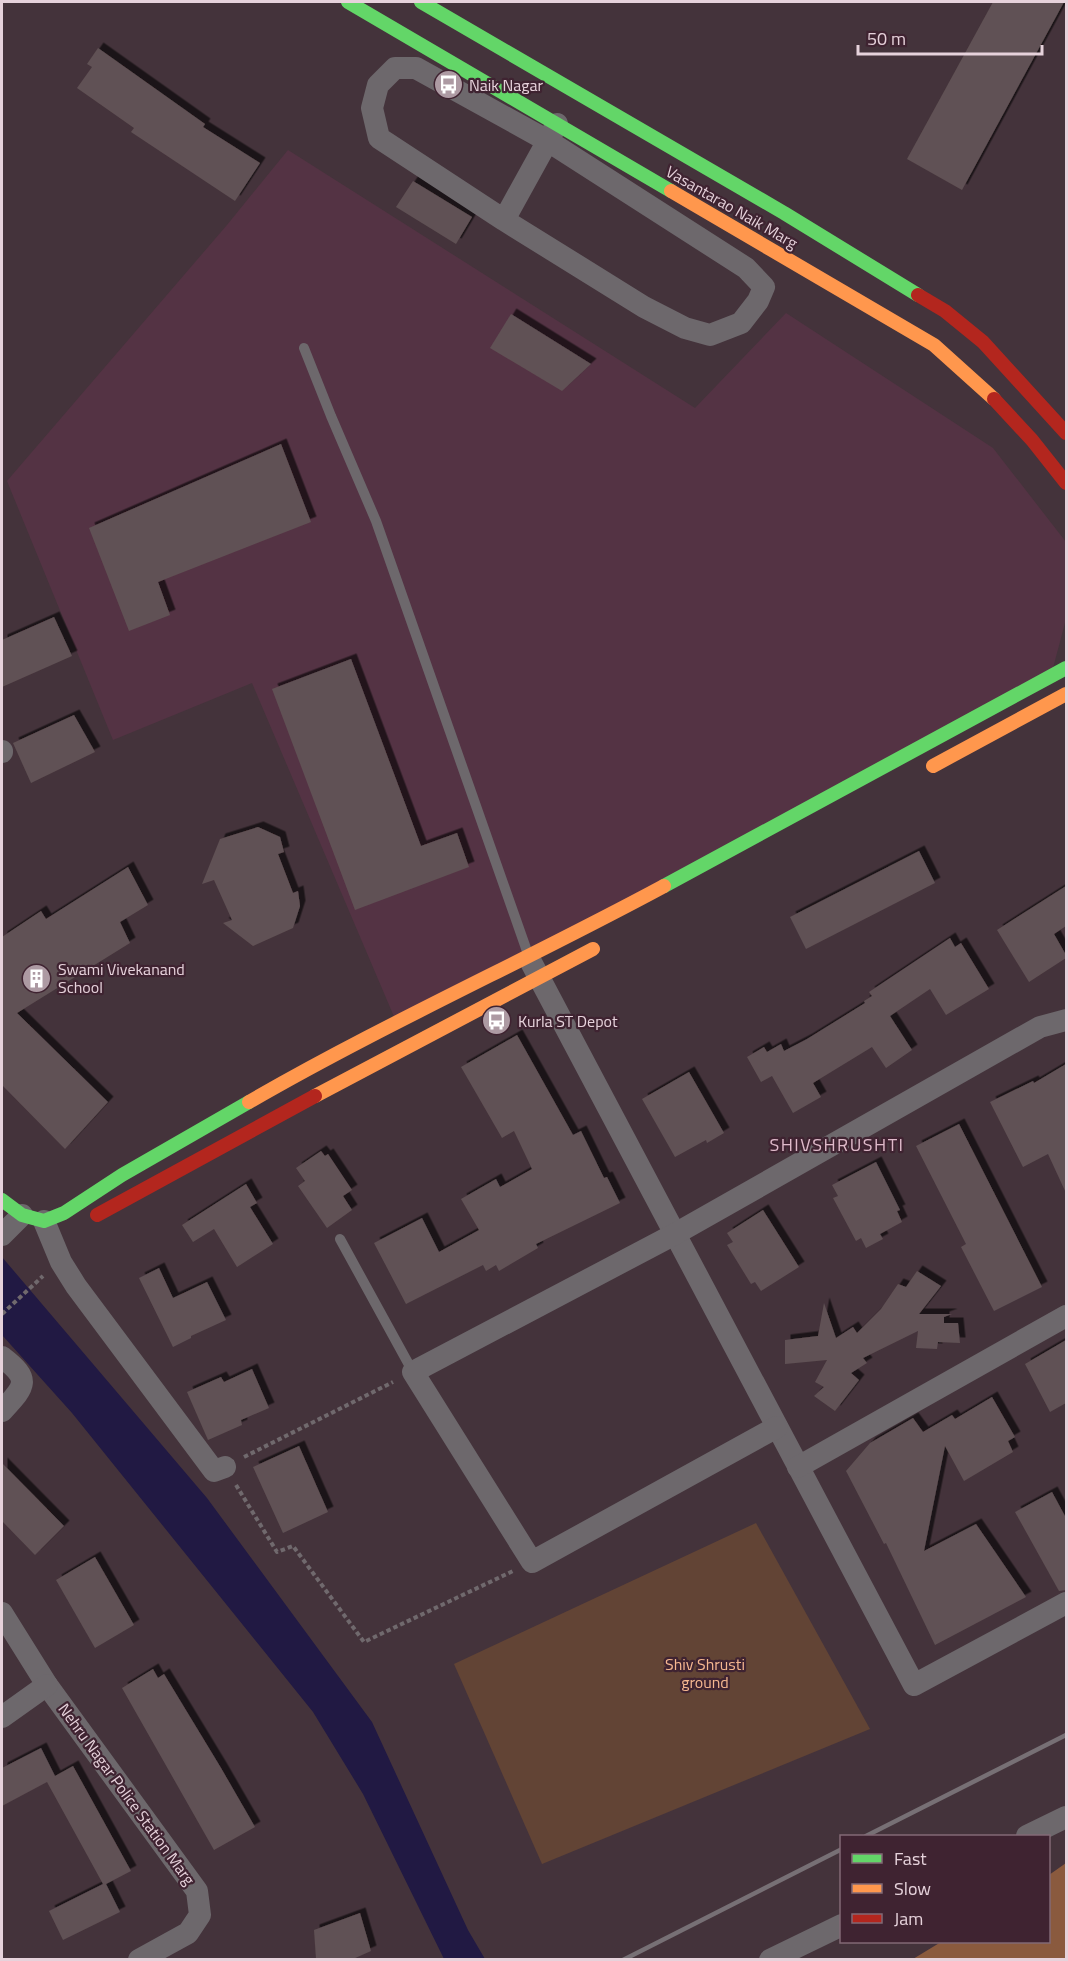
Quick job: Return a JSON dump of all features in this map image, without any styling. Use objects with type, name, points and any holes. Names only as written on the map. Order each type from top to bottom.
[{"type":"street","name":"Vasantarao Naik Marg","points":[[348,2],[370,7],[553,133],[602,139],[712,203],[868,306],[996,378],[1066,433]]},
{"type":"street","name":"Vasantarao Naik Marg","points":[[421,2],[449,29],[616,115],[726,179],[782,217],[887,275],[945,311],[983,342],[996,378],[1032,440],[1066,483]]},
{"type":"street","points":[[435,53],[449,29]]},
{"type":"street","points":[[395,68],[416,68],[553,133],[746,268],[764,287],[758,301],[741,323],[710,335],[685,328],[644,307],[504,220],[379,138],[372,108],[378,85],[395,68]]},
{"type":"street","points":[[602,139],[616,115]]},
{"type":"street","points":[[504,220],[553,133]]},
{"type":"street","points":[[712,203],[726,179]]},
{"type":"street","points":[[868,306],[887,275]]},
{"type":"street","points":[[52,1230],[64,1213],[122,1175],[303,1070],[581,931],[1066,668]]},
{"type":"street","points":[[919,774],[1066,694]]},
{"type":"street","points":[[89,1220],[232,1140],[602,944]]},
{"type":"street","points":[[529,957],[538,978],[914,1685],[1066,1603]]},
{"type":"street","points":[[777,1428],[532,1562],[413,1372],[675,1234],[1040,1027],[1066,1020]]},
{"type":"street","points":[[2,1200],[9,1223],[52,1230]]},
{"type":"street","points":[[52,1230],[61,1262],[76,1286],[214,1471],[225,1467]]},
{"type":"street","points":[[798,1467],[1066,1316]]},
{"type":"street","points":[[2,1357],[19,1371],[22,1386],[2,1411]]},
{"type":"street","name":"Nehru Nagar Police Station Marg","points":[[2,1613],[47,1684],[197,1891],[200,1915],[188,1934],[139,1959]]},
{"type":"street","points":[[2,1717],[47,1684]]},
{"type":"street","points":[[1029,1835],[1066,1817]]},
{"type":"street","points":[[770,1959],[840,1926]]},
{"type":"lane","points":[[304,348],[376,521],[529,957]]},
{"type":"lane","points":[[340,1239],[413,1372]]},
{"type":"path","points":[[2,1314],[38,1281]]},
{"type":"path","points":[[413,1372],[225,1467],[277,1552],[293,1546],[364,1641],[532,1562]]},
{"type":"shaded area","points":[[288,150],[695,408],[786,313],[993,448],[1066,542],[1066,619],[1053,668],[398,1026],[252,683],[113,740],[7,481],[227,225]]},
{"type":"shaded area","points":[[2,1257],[207,1498],[372,1722],[468,1930],[485,1959],[444,1959],[363,1794],[313,1712],[72,1413],[2,1335]]},
{"type":"shaded area","points":[[1066,1863],[1066,1959],[913,1959],[939,1943],[1050,1943],[1050,1874]]},
{"type":"green space","name":"Shiv Shrusti ground","points":[[756,1523],[870,1729],[542,1864],[454,1664]]},
{"type":"building","points":[[993,2],[1064,2],[962,190],[907,159]]},
{"type":"building","points":[[98,48],[205,124],[203,127],[260,163],[235,201],[131,132],[134,128],[77,88],[92,67],[87,64]]},
{"type":"building","points":[[413,181],[472,217],[456,244],[396,207]]},
{"type":"building","points":[[511,314],[591,364],[562,391],[490,348]]},
{"type":"building","points":[[281,444],[311,522],[158,582],[170,615],[129,631],[89,528]]},
{"type":"building","points":[[54,617],[72,656],[2,687],[2,640]]},
{"type":"building","points":[[351,659],[421,846],[457,833],[469,867],[355,910],[272,689]]},
{"type":"building","points":[[74,715],[95,752],[31,783],[13,743]]},
{"type":"building","points":[[258,827],[280,837],[284,852],[278,854],[293,893],[298,891],[300,906],[293,928],[253,946],[223,923],[232,920],[214,880],[202,884],[220,839]]},
{"type":"building","points":[[919,851],[935,883],[806,949],[790,917]]},
{"type":"building","name":"Swami Vivekanand School","points":[[128,867],[148,905],[120,922],[130,943],[17,1013],[108,1102],[65,1149],[2,1085],[2,937],[41,911],[46,919]]},
{"type":"building","points":[[1066,886],[1066,926],[1054,934],[1066,958],[1029,982],[997,930]]},
{"type":"building","points":[[950,938],[955,947],[961,943],[989,989],[946,1015],[930,989],[890,1016],[912,1050],[886,1068],[872,1047],[813,1083],[821,1097],[793,1113],[772,1076],[761,1082],[747,1057],[764,1047],[767,1052],[781,1044],[784,1051],[807,1039],[865,1003],[864,1001],[872,996],[869,992]]},
{"type":"building","points":[[517,1035],[573,1135],[581,1131],[604,1178],[607,1177],[620,1203],[536,1244],[538,1248],[499,1271],[496,1265],[486,1271],[483,1265],[406,1304],[374,1243],[422,1218],[439,1252],[479,1230],[461,1199],[496,1179],[500,1187],[532,1169],[514,1131],[502,1138],[461,1067]]},
{"type":"building","points":[[1066,1064],[1066,1193],[1048,1154],[1023,1167],[990,1102],[1033,1081],[1034,1083]]},
{"type":"building","points":[[689,1072],[724,1133],[675,1157],[642,1099]]},
{"type":"building","points":[[959,1124],[1042,1287],[994,1311],[961,1247],[966,1244],[916,1146]]},
{"type":"building","points":[[321,1151],[325,1156],[328,1154],[352,1190],[343,1196],[352,1210],[327,1228],[298,1186],[305,1181],[296,1168]]},
{"type":"building","points":[[876,1162],[900,1210],[897,1211],[902,1222],[880,1234],[883,1239],[866,1248],[861,1238],[856,1241],[833,1198],[838,1196],[832,1185]]},
{"type":"building","points":[[246,1184],[257,1203],[250,1207],[273,1244],[237,1267],[214,1229],[193,1242],[182,1225]]},
{"type":"building","points":[[763,1210],[799,1267],[761,1291],[755,1282],[751,1284],[727,1245],[733,1242],[727,1233]]},
{"type":"building","points":[[159,1268],[173,1298],[207,1282],[226,1320],[173,1347],[139,1278]]},
{"type":"building","points":[[917,1271],[941,1286],[919,1314],[952,1314],[944,1317],[944,1323],[958,1323],[960,1343],[938,1342],[937,1349],[916,1348],[918,1331],[863,1358],[867,1363],[851,1373],[859,1380],[835,1411],[814,1396],[824,1387],[815,1382],[827,1360],[785,1364],[785,1340],[818,1336],[824,1303],[836,1338],[853,1327],[857,1333],[881,1309],[898,1284],[906,1287]]},
{"type":"building","points":[[1066,1340],[1066,1403],[1050,1412],[1025,1364]]},
{"type":"building","points":[[252,1369],[269,1408],[241,1420],[242,1425],[208,1440],[187,1392],[221,1377],[224,1382]]},
{"type":"building","points":[[992,1397],[1015,1437],[1008,1441],[1013,1452],[964,1481],[945,1446],[924,1551],[976,1524],[1026,1597],[935,1645],[886,1543],[884,1544],[846,1471],[870,1443],[913,1418],[923,1432],[952,1415],[955,1419]]},
{"type":"building","points":[[299,1446],[328,1512],[283,1533],[253,1467]]},
{"type":"building","points":[[2,1463],[64,1526],[35,1555],[2,1521]]},
{"type":"building","points":[[1052,1492],[1066,1518],[1066,1590],[1059,1591],[1015,1512]]},
{"type":"building","points":[[95,1557],[134,1625],[95,1648],[56,1580]]},
{"type":"building","points":[[153,1669],[158,1678],[164,1674],[255,1827],[214,1850],[122,1688]]},
{"type":"building","points":[[41,1748],[55,1776],[73,1766],[131,1871],[106,1884],[120,1912],[63,1940],[49,1911],[103,1884],[47,1782],[2,1806],[2,1768]]},
{"type":"building","points":[[360,1913],[371,1951],[353,1959],[316,1959],[314,1930]]},
{"type":"railway","points":[[868,1835],[1066,1735]]},
{"type":"railway","points":[[623,1960],[840,1850]]},
{"type":"traffic: fast","points":[[348,2],[671,191]]},
{"type":"traffic: fast","points":[[421,2],[784,213],[918,295]]},
{"type":"traffic: fast","points":[[664,886],[1066,668]]},
{"type":"traffic: fast","points":[[2,1200],[22,1215],[44,1221],[64,1213],[122,1175],[249,1102]]},
{"type":"traffic: slow","points":[[671,191],[934,345],[994,399]]},
{"type":"traffic: slow","points":[[933,766],[1066,694]]},
{"type":"traffic: slow","points":[[249,1102],[300,1073],[664,886]]},
{"type":"traffic: slow","points":[[315,1096],[593,949]]},
{"type":"traffic: jam","points":[[918,295],[945,311],[983,342],[1066,433]]},
{"type":"traffic: jam","points":[[994,399],[1032,440],[1066,483]]},
{"type":"traffic: jam","points":[[97,1215],[315,1096]]},
{"type":"place","name":"Naik Nagar","points":[[448,85]]},
{"type":"place","name":"Swami Vivekanand School","points":[[37,978]]},
{"type":"place","name":"Kurla ST Depot","points":[[497,1021]]},
{"type":"district","name":"SHIVSHRUSHTI","points":[[837,1145]]}]
